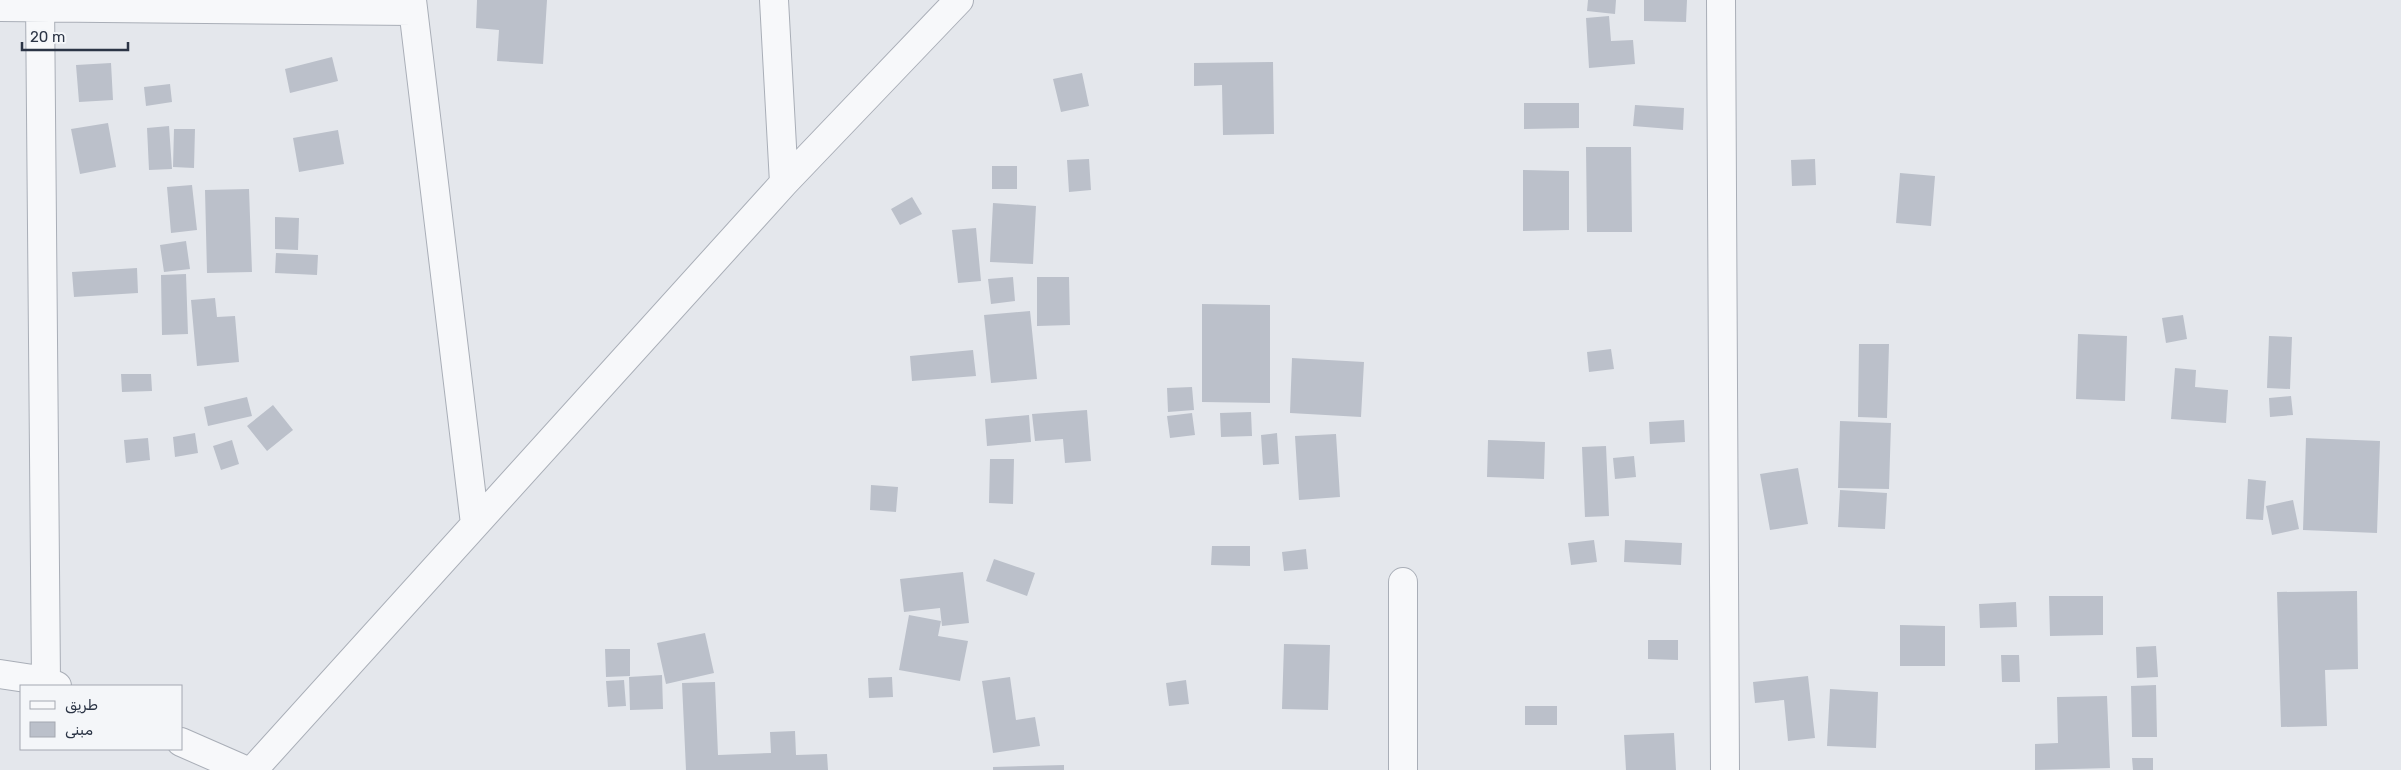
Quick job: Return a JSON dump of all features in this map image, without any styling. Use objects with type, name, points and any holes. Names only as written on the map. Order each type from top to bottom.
[{"type":"street","points":[[774,0],[784,183]]},
{"type":"street","points":[[253,770],[784,183],[959,0]]},
{"type":"street","points":[[1721,0],[1725,770]]},
{"type":"street","points":[[0,7],[40,4],[412,5],[475,524]]},
{"type":"street","points":[[0,674],[51,684],[40,4]]},
{"type":"street","points":[[1402,582],[1403,770]]},
{"type":"street","points":[[182,742],[245,770]]},
{"type":"building","points":[[477,0],[547,0],[543,64],[497,61],[499,30],[476,28]]},
{"type":"building","points":[[1588,0],[1616,0],[1615,14],[1587,11]]},
{"type":"building","points":[[1644,0],[1687,0],[1686,22],[1644,21]]},
{"type":"building","points":[[1609,16],[1611,41],[1633,40],[1635,64],[1589,68],[1586,18]]},
{"type":"building","points":[[332,57],[338,81],[290,93],[285,69]]},
{"type":"building","points":[[1273,62],[1274,134],[1223,135],[1222,85],[1194,86],[1194,63]]},
{"type":"building","points":[[111,63],[113,100],[79,102],[76,65]]},
{"type":"building","points":[[1082,73],[1089,106],[1061,112],[1053,79]]},
{"type":"building","points":[[170,84],[172,102],[146,106],[144,87]]},
{"type":"building","points":[[1524,103],[1579,103],[1579,128],[1524,129]]},
{"type":"building","points":[[1635,105],[1684,108],[1683,130],[1633,126]]},
{"type":"building","points":[[108,123],[116,167],[80,174],[71,129]]},
{"type":"building","points":[[169,126],[172,169],[149,170],[147,128]]},
{"type":"building","points":[[174,129],[195,129],[194,168],[173,167]]},
{"type":"building","points":[[338,130],[344,164],[299,172],[293,138]]},
{"type":"building","points":[[1586,147],[1631,147],[1632,232],[1587,232]]},
{"type":"building","points":[[1089,159],[1091,190],[1069,192],[1067,160]]},
{"type":"building","points":[[1815,159],[1816,185],[1792,186],[1791,160]]},
{"type":"building","points":[[992,166],[1017,166],[1017,189],[992,189]]},
{"type":"building","points":[[1523,170],[1569,171],[1569,230],[1523,231]]},
{"type":"building","points":[[1900,173],[1935,176],[1931,226],[1896,223]]},
{"type":"building","points":[[192,185],[197,230],[171,233],[167,187]]},
{"type":"building","points":[[249,189],[252,272],[207,273],[205,190]]},
{"type":"building","points":[[912,197],[922,214],[900,225],[891,209]]},
{"type":"building","points":[[993,203],[1036,206],[1033,264],[990,262]]},
{"type":"building","points":[[275,217],[299,218],[298,250],[275,249]]},
{"type":"building","points":[[976,228],[981,281],[958,283],[952,230]]},
{"type":"building","points":[[186,241],[190,269],[164,272],[160,245]]},
{"type":"building","points":[[276,253],[318,255],[317,275],[275,273]]},
{"type":"building","points":[[137,268],[138,293],[74,297],[72,272]]},
{"type":"building","points":[[186,274],[188,334],[162,335],[161,275]]},
{"type":"building","points":[[1013,277],[1015,301],[991,304],[988,279]]},
{"type":"building","points":[[1037,277],[1069,277],[1070,325],[1037,326]]},
{"type":"building","points":[[215,298],[217,317],[235,316],[239,362],[197,366],[191,300]]},
{"type":"building","points":[[1202,304],[1270,305],[1270,403],[1202,402]]},
{"type":"building","points":[[1030,311],[1037,379],[991,383],[984,315]]},
{"type":"building","points":[[2183,315],[2187,339],[2166,343],[2162,318]]},
{"type":"building","points":[[2078,334],[2127,336],[2125,401],[2076,399]]},
{"type":"building","points":[[2269,336],[2292,337],[2290,389],[2267,388]]},
{"type":"building","points":[[1859,344],[1889,344],[1887,418],[1858,417]]},
{"type":"building","points":[[1611,349],[1614,369],[1589,372],[1587,352]]},
{"type":"building","points":[[973,350],[976,376],[912,381],[910,356]]},
{"type":"building","points":[[1292,358],[1364,362],[1361,417],[1290,413]]},
{"type":"building","points":[[2175,368],[2196,370],[2195,387],[2228,390],[2226,423],[2171,419]]},
{"type":"building","points":[[121,374],[151,374],[152,391],[122,392]]},
{"type":"building","points":[[1192,387],[1194,410],[1168,412],[1167,388]]},
{"type":"building","points":[[2291,396],[2293,415],[2270,417],[2269,398]]},
{"type":"building","points":[[247,397],[252,416],[208,426],[204,407]]},
{"type":"building","points":[[273,405],[293,430],[267,451],[247,426]]},
{"type":"building","points":[[1087,410],[1091,461],[1065,463],[1063,439],[1035,441],[1032,414]]},
{"type":"building","points":[[1251,412],[1252,436],[1221,437],[1220,413]]},
{"type":"building","points":[[1192,413],[1195,435],[1170,438],[1167,416]]},
{"type":"building","points":[[1029,415],[1031,442],[987,446],[985,419]]},
{"type":"building","points":[[1684,420],[1685,442],[1650,444],[1649,422]]},
{"type":"building","points":[[1840,421],[1891,423],[1889,489],[1838,488]]},
{"type":"building","points":[[195,433],[198,453],[175,457],[173,437]]},
{"type":"building","points":[[1277,433],[1279,464],[1263,465],[1261,435]]},
{"type":"building","points":[[1336,434],[1340,497],[1299,500],[1295,436]]},
{"type":"building","points":[[148,438],[150,460],[126,463],[124,440]]},
{"type":"building","points":[[2306,438],[2380,441],[2377,533],[2303,530]]},
{"type":"building","points":[[232,440],[239,464],[221,470],[213,446]]},
{"type":"building","points":[[1488,440],[1545,442],[1544,479],[1487,477]]},
{"type":"building","points":[[1606,446],[1609,516],[1585,517],[1582,447]]},
{"type":"building","points":[[1634,456],[1636,477],[1615,479],[1613,458]]},
{"type":"building","points":[[990,459],[1014,459],[1013,504],[989,503]]},
{"type":"building","points":[[1798,468],[1808,524],[1770,530],[1760,474]]},
{"type":"building","points":[[2248,479],[2266,481],[2263,520],[2246,519]]},
{"type":"building","points":[[871,485],[898,487],[896,512],[870,510]]},
{"type":"building","points":[[1840,490],[1887,493],[1885,529],[1838,527]]},
{"type":"building","points":[[2293,500],[2299,529],[2272,535],[2266,506]]},
{"type":"building","points":[[1594,540],[1597,562],[1571,565],[1568,543]]},
{"type":"building","points":[[1625,540],[1682,543],[1681,565],[1624,562]]},
{"type":"building","points":[[1212,546],[1250,546],[1250,566],[1211,565]]},
{"type":"building","points":[[1306,549],[1308,569],[1284,571],[1282,552]]},
{"type":"building","points":[[994,559],[1035,573],[1027,596],[986,581]]},
{"type":"building","points":[[963,572],[969,623],[942,626],[940,608],[904,612],[900,579]]},
{"type":"building","points":[[2357,591],[2358,669],[2325,670],[2327,726],[2281,727],[2277,592]]},
{"type":"building","points":[[2049,596],[2103,596],[2103,635],[2050,636]]},
{"type":"building","points":[[2016,602],[2017,627],[1980,628],[1979,604]]},
{"type":"building","points":[[909,615],[941,621],[938,636],[968,641],[960,681],[899,670]]},
{"type":"building","points":[[1900,625],[1945,626],[1945,666],[1900,666]]},
{"type":"building","points":[[705,633],[714,673],[666,684],[657,643]]},
{"type":"building","points":[[1648,640],[1678,640],[1678,660],[1648,659]]},
{"type":"building","points":[[1284,644],[1330,645],[1328,710],[1282,709]]},
{"type":"building","points":[[2156,646],[2158,677],[2137,678],[2136,647]]},
{"type":"building","points":[[605,649],[630,649],[630,676],[606,677]]},
{"type":"building","points":[[2001,655],[2019,655],[2020,682],[2002,682]]},
{"type":"building","points":[[662,675],[663,709],[630,710],[629,677]]},
{"type":"building","points":[[1808,676],[1815,738],[1788,741],[1784,700],[1755,703],[1753,682]]},
{"type":"building","points":[[892,677],[893,697],[869,698],[868,678]]},
{"type":"building","points":[[1010,677],[1016,720],[1035,717],[1040,746],[993,753],[982,681]]},
{"type":"building","points":[[624,680],[626,706],[608,707],[606,681]]},
{"type":"building","points":[[1186,680],[1189,704],[1169,706],[1166,683]]},
{"type":"building","points":[[715,682],[718,755],[771,753],[770,732],[795,731],[796,755],[827,754],[828,770],[686,770],[682,683]]},
{"type":"building","points":[[2156,685],[2157,737],[2132,737],[2131,686]]},
{"type":"building","points":[[1830,689],[1878,692],[1876,748],[1827,746]]},
{"type":"building","points":[[2107,696],[2110,768],[2035,770],[2035,744],[2058,743],[2057,697]]},
{"type":"building","points":[[1525,706],[1557,706],[1557,725],[1525,725]]},
{"type":"building","points":[[1674,733],[1676,770],[1626,770],[1624,735]]},
{"type":"building","points":[[2132,758],[2153,758],[2153,770],[2133,770]]},
{"type":"building","points":[[1064,765],[1064,770],[993,770],[993,767]]}]
